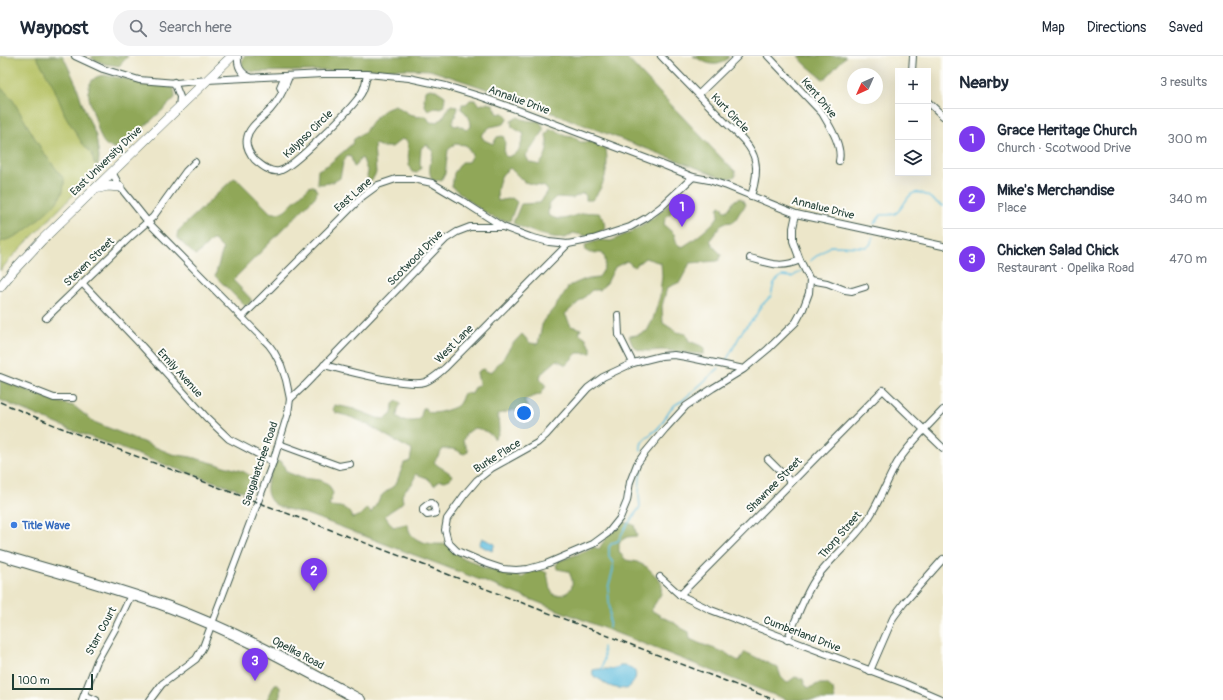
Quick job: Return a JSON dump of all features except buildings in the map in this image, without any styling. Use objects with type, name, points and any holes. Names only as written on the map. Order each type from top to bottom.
[{"type":"main road","name":"East University Drive","points":[[0,286],[42,240],[232,56]]},
{"type":"main road","points":[[95,189],[108,186],[120,187]]},
{"type":"main road","name":"Opelika Road","points":[[0,556],[169,607],[212,624],[360,700]]},
{"type":"street","name":"Annalue Drive","points":[[75,56],[104,69],[139,80],[174,82],[323,74],[368,74],[409,78],[446,86],[482,97],[693,177],[708,180],[796,214],[943,246]]},
{"type":"street","points":[[238,56],[238,68],[252,78]]},
{"type":"street","name":"Kurt Circle","points":[[661,56],[699,94],[752,152],[755,159],[756,172],[755,184],[751,196]]},
{"type":"street","points":[[699,94],[738,56]]},
{"type":"street","name":"Kent Drive","points":[[768,56],[822,113],[829,124],[840,152],[839,161]]},
{"type":"street","points":[[912,68],[913,56]]},
{"type":"street","name":"Kalypso Circle","points":[[287,76],[288,79],[285,88],[272,109],[250,130],[246,142],[247,148],[254,158],[263,166],[274,171],[285,169],[300,158],[354,103],[362,93],[368,74]]},
{"type":"street","points":[[174,82],[180,97],[179,107]]},
{"type":"street","points":[[930,104],[943,116]]},
{"type":"street","name":"Steven Street","points":[[46,318],[129,238],[148,222],[186,170],[195,162]]},
{"type":"street","name":"Saugahatchee Road","points":[[112,172],[120,187],[148,222],[242,317],[274,352],[284,373],[290,399],[288,413],[273,462],[203,647],[196,659],[162,684],[150,700]]},
{"type":"street","name":"Scotwood Drive","points":[[290,399],[446,239],[457,232],[470,227],[503,227],[549,242],[568,244],[593,239],[630,227],[646,218],[661,207],[693,177]]},
{"type":"street","name":"East Lane","points":[[242,317],[363,196],[378,185],[396,179],[414,179],[432,183],[503,227]]},
{"type":"street","points":[[436,512],[447,519],[445,530],[446,536],[452,546],[457,550],[486,563],[504,569],[528,569],[546,564],[593,544],[608,533],[620,518],[627,501],[630,482],[637,464],[665,429],[686,406],[744,369],[796,322],[809,293],[810,280],[793,241],[793,228],[796,214]]},
{"type":"street","name":"West Lane","points":[[324,365],[386,380],[411,384],[424,383],[436,376],[445,368],[568,244]]},
{"type":"street","points":[[750,258],[772,264],[784,265],[800,260]]},
{"type":"street","points":[[810,280],[827,283],[844,290],[852,291],[865,287]]},
{"type":"street","name":"Emily Avenue","points":[[82,283],[206,417],[229,439],[273,462]]},
{"type":"street","points":[[618,315],[619,335],[633,363]]},
{"type":"street","name":"Burke Place","points":[[447,519],[465,494],[482,476],[492,468],[537,443],[588,388],[603,377],[633,363],[661,356],[674,355],[686,356],[744,369]]},
{"type":"street","points":[[0,377],[54,398],[73,398]]},
{"type":"street","name":"Shawnee Street","points":[[680,595],[883,390],[925,429]]},
{"type":"street","name":"Thorp Street","points":[[788,640],[816,578],[867,521],[900,459],[912,443],[943,410]]},
{"type":"street","points":[[925,429],[943,448]]},
{"type":"street","points":[[279,444],[339,466],[350,464]]},
{"type":"street","points":[[768,459],[791,482]]},
{"type":"street","points":[[870,671],[893,618],[904,603],[943,559]]},
{"type":"street","name":"Cumberland Drive","points":[[660,577],[680,595],[710,610],[943,700]]},
{"type":"street","name":"Starr Court","points":[[83,698],[97,661],[115,629],[131,595]]},
{"type":"street","points":[[83,698],[96,700]]},
{"type":"green space","points":[[0,56],[58,56],[92,154],[99,169],[8,261],[0,271]]},
{"type":"green space","points":[[36,56],[63,56],[77,86],[82,103],[96,136],[99,157],[98,166],[94,163],[92,154],[82,143],[65,115],[53,85]]},
{"type":"green space","points":[[93,56],[128,56],[119,66],[105,64],[91,58]]},
{"type":"green space","points":[[244,56],[625,56],[735,171],[736,175],[729,178],[721,177],[505,95],[430,70],[408,69],[253,72],[243,68],[242,63]]},
{"type":"green space","points":[[693,56],[729,57],[720,63],[711,64]]},
{"type":"green space","points":[[798,56],[846,56],[824,80]]},
{"type":"green space","points":[[104,75],[169,85],[174,90],[175,98],[127,143],[119,147],[112,148],[102,139],[89,99],[89,86],[92,81],[97,77]]},
{"type":"green space","points":[[0,87],[11,97],[43,152],[64,179],[64,184],[63,191],[56,203],[28,229],[12,238],[0,242]]},
{"type":"green space","points":[[430,89],[436,90],[445,96],[444,106],[428,110],[426,108],[424,96],[425,91]]},
{"type":"green space","points":[[470,100],[475,100],[480,105],[486,103],[493,104],[498,114],[504,113],[508,118],[504,124],[490,127],[481,135],[484,140],[493,144],[497,137],[503,136],[505,141],[504,154],[507,157],[518,151],[521,145],[524,134],[512,127],[511,121],[518,117],[531,121],[539,121],[543,126],[543,132],[526,156],[529,162],[539,165],[542,162],[547,151],[546,135],[550,129],[556,130],[565,136],[574,137],[580,142],[593,142],[606,149],[607,163],[605,176],[600,189],[592,200],[586,200],[586,196],[583,193],[573,198],[556,197],[549,204],[548,215],[553,218],[563,219],[581,214],[599,213],[604,221],[605,229],[592,237],[573,233],[565,238],[560,238],[539,234],[513,223],[521,204],[540,203],[548,191],[545,187],[524,182],[510,168],[501,178],[497,195],[498,201],[512,198],[517,202],[510,221],[494,218],[487,214],[452,187],[454,173],[462,162],[468,162],[472,155],[466,145],[455,144],[448,150],[445,174],[441,180],[433,181],[431,177],[430,166],[433,150],[430,149],[427,144],[421,148],[421,168],[417,173],[412,172],[409,165],[407,141],[402,139],[392,147],[374,145],[376,173],[372,180],[368,180],[368,172],[362,158],[354,167],[351,157],[347,156],[343,163],[340,178],[329,183],[318,184],[318,170],[328,165],[352,144],[354,139],[364,133],[372,121],[387,108],[395,105],[409,114],[417,117],[426,116],[430,122],[437,122],[442,118],[451,105],[456,106],[458,109],[452,124],[455,126],[459,125],[466,130],[471,127],[470,119],[461,109],[462,104],[466,104]]},
{"type":"green space","points":[[234,178],[238,180],[270,212],[274,213],[285,210],[309,187],[314,186],[317,191],[316,196],[233,280],[251,299],[249,304],[245,306],[215,276],[223,249],[214,240],[212,240],[195,255],[180,241],[177,236],[178,231]]},
{"type":"green space","points":[[685,192],[687,196],[683,202],[665,218],[664,225],[674,234],[677,244],[682,247],[711,225],[718,216],[718,209],[720,206],[723,207],[724,211],[727,211],[735,200],[741,198],[746,205],[734,222],[723,223],[710,240],[713,246],[722,255],[718,261],[690,263],[680,282],[667,288],[662,306],[663,323],[677,332],[686,334],[689,341],[704,347],[704,354],[662,350],[643,351],[634,347],[629,336],[647,331],[653,319],[660,296],[662,276],[661,263],[645,258],[634,267],[627,261],[615,267],[607,283],[599,290],[592,290],[565,314],[571,326],[581,329],[579,333],[586,338],[591,347],[591,353],[577,353],[566,365],[557,360],[541,374],[540,379],[546,386],[541,394],[524,400],[532,417],[526,419],[514,410],[498,414],[499,432],[495,439],[486,431],[474,428],[466,434],[463,441],[468,451],[465,454],[455,450],[443,449],[434,462],[452,475],[450,479],[445,481],[440,480],[434,485],[427,478],[416,474],[412,484],[402,495],[403,502],[385,516],[393,527],[406,524],[408,525],[412,536],[422,542],[446,544],[462,558],[474,562],[484,568],[516,574],[522,578],[528,572],[541,570],[547,573],[550,589],[554,595],[565,594],[571,589],[572,585],[571,576],[568,571],[557,569],[556,565],[559,561],[594,547],[599,549],[610,534],[624,522],[634,525],[637,536],[627,537],[619,542],[619,552],[626,560],[637,562],[647,567],[662,584],[661,594],[651,610],[689,632],[690,639],[694,641],[726,653],[739,661],[745,652],[778,668],[781,677],[787,683],[795,677],[803,679],[805,685],[809,688],[818,684],[827,684],[833,689],[835,700],[787,700],[436,563],[309,515],[279,506],[272,502],[267,492],[269,476],[272,470],[277,461],[282,462],[286,471],[289,473],[302,478],[320,480],[328,484],[333,493],[329,506],[346,509],[352,518],[359,516],[367,508],[371,513],[382,495],[396,484],[404,463],[410,461],[412,450],[357,419],[336,413],[333,410],[335,405],[354,409],[377,418],[385,419],[392,414],[393,404],[397,401],[401,403],[398,409],[397,417],[401,421],[415,421],[420,419],[423,408],[425,408],[428,412],[435,413],[457,406],[461,401],[463,394],[472,394],[475,387],[479,385],[477,373],[483,369],[488,372],[494,370],[498,363],[502,362],[510,347],[522,334],[530,343],[538,344],[543,321],[555,307],[569,286],[583,280],[598,278],[605,266],[604,257],[602,253],[590,253],[586,251],[585,245],[600,240],[611,241],[633,231],[654,217],[681,193]]},
{"type":"green space","points":[[0,380],[58,402],[74,406],[94,422],[172,454],[191,457],[242,471],[252,477],[255,485],[250,492],[242,491],[174,468],[74,431],[0,400]]},
{"type":"green space","points":[[275,684],[280,687],[280,700],[267,700]]},
{"type":"water","points":[[482,538],[495,544],[492,551],[479,545]]},
{"type":"water","points":[[620,666],[631,668],[636,673],[634,681],[627,689],[611,686],[593,675],[593,670],[613,669]]},
{"type":"waterway","points":[[874,224],[881,215],[890,215],[899,211],[912,194],[924,194],[943,206]]},
{"type":"waterway","points":[[810,261],[830,246],[867,247],[870,245],[873,237]]},
{"type":"waterway","points":[[726,361],[743,330],[755,317],[761,306],[771,296],[774,283],[782,276],[792,277],[801,271]]},
{"type":"waterway","points":[[641,451],[641,446],[644,440],[659,427],[670,410],[719,368]]},
{"type":"waterway","points":[[609,628],[610,612],[608,588],[613,570],[613,563],[609,557],[609,547],[612,543],[618,541],[640,507],[640,476],[643,462]]},
{"type":"waterway","points":[[602,669],[604,658],[603,647]]},
{"type":"railway","points":[[0,402],[59,427],[775,700]]},
{"type":"place","name":"Grace Heritage Church","points":[[682,227]]},
{"type":"place","name":"Title Wave","points":[[14,525]]},
{"type":"place","name":"Mike's Merchandise","points":[[314,591]]},
{"type":"place","name":"Chicken Salad Chick","points":[[255,681]]}]
